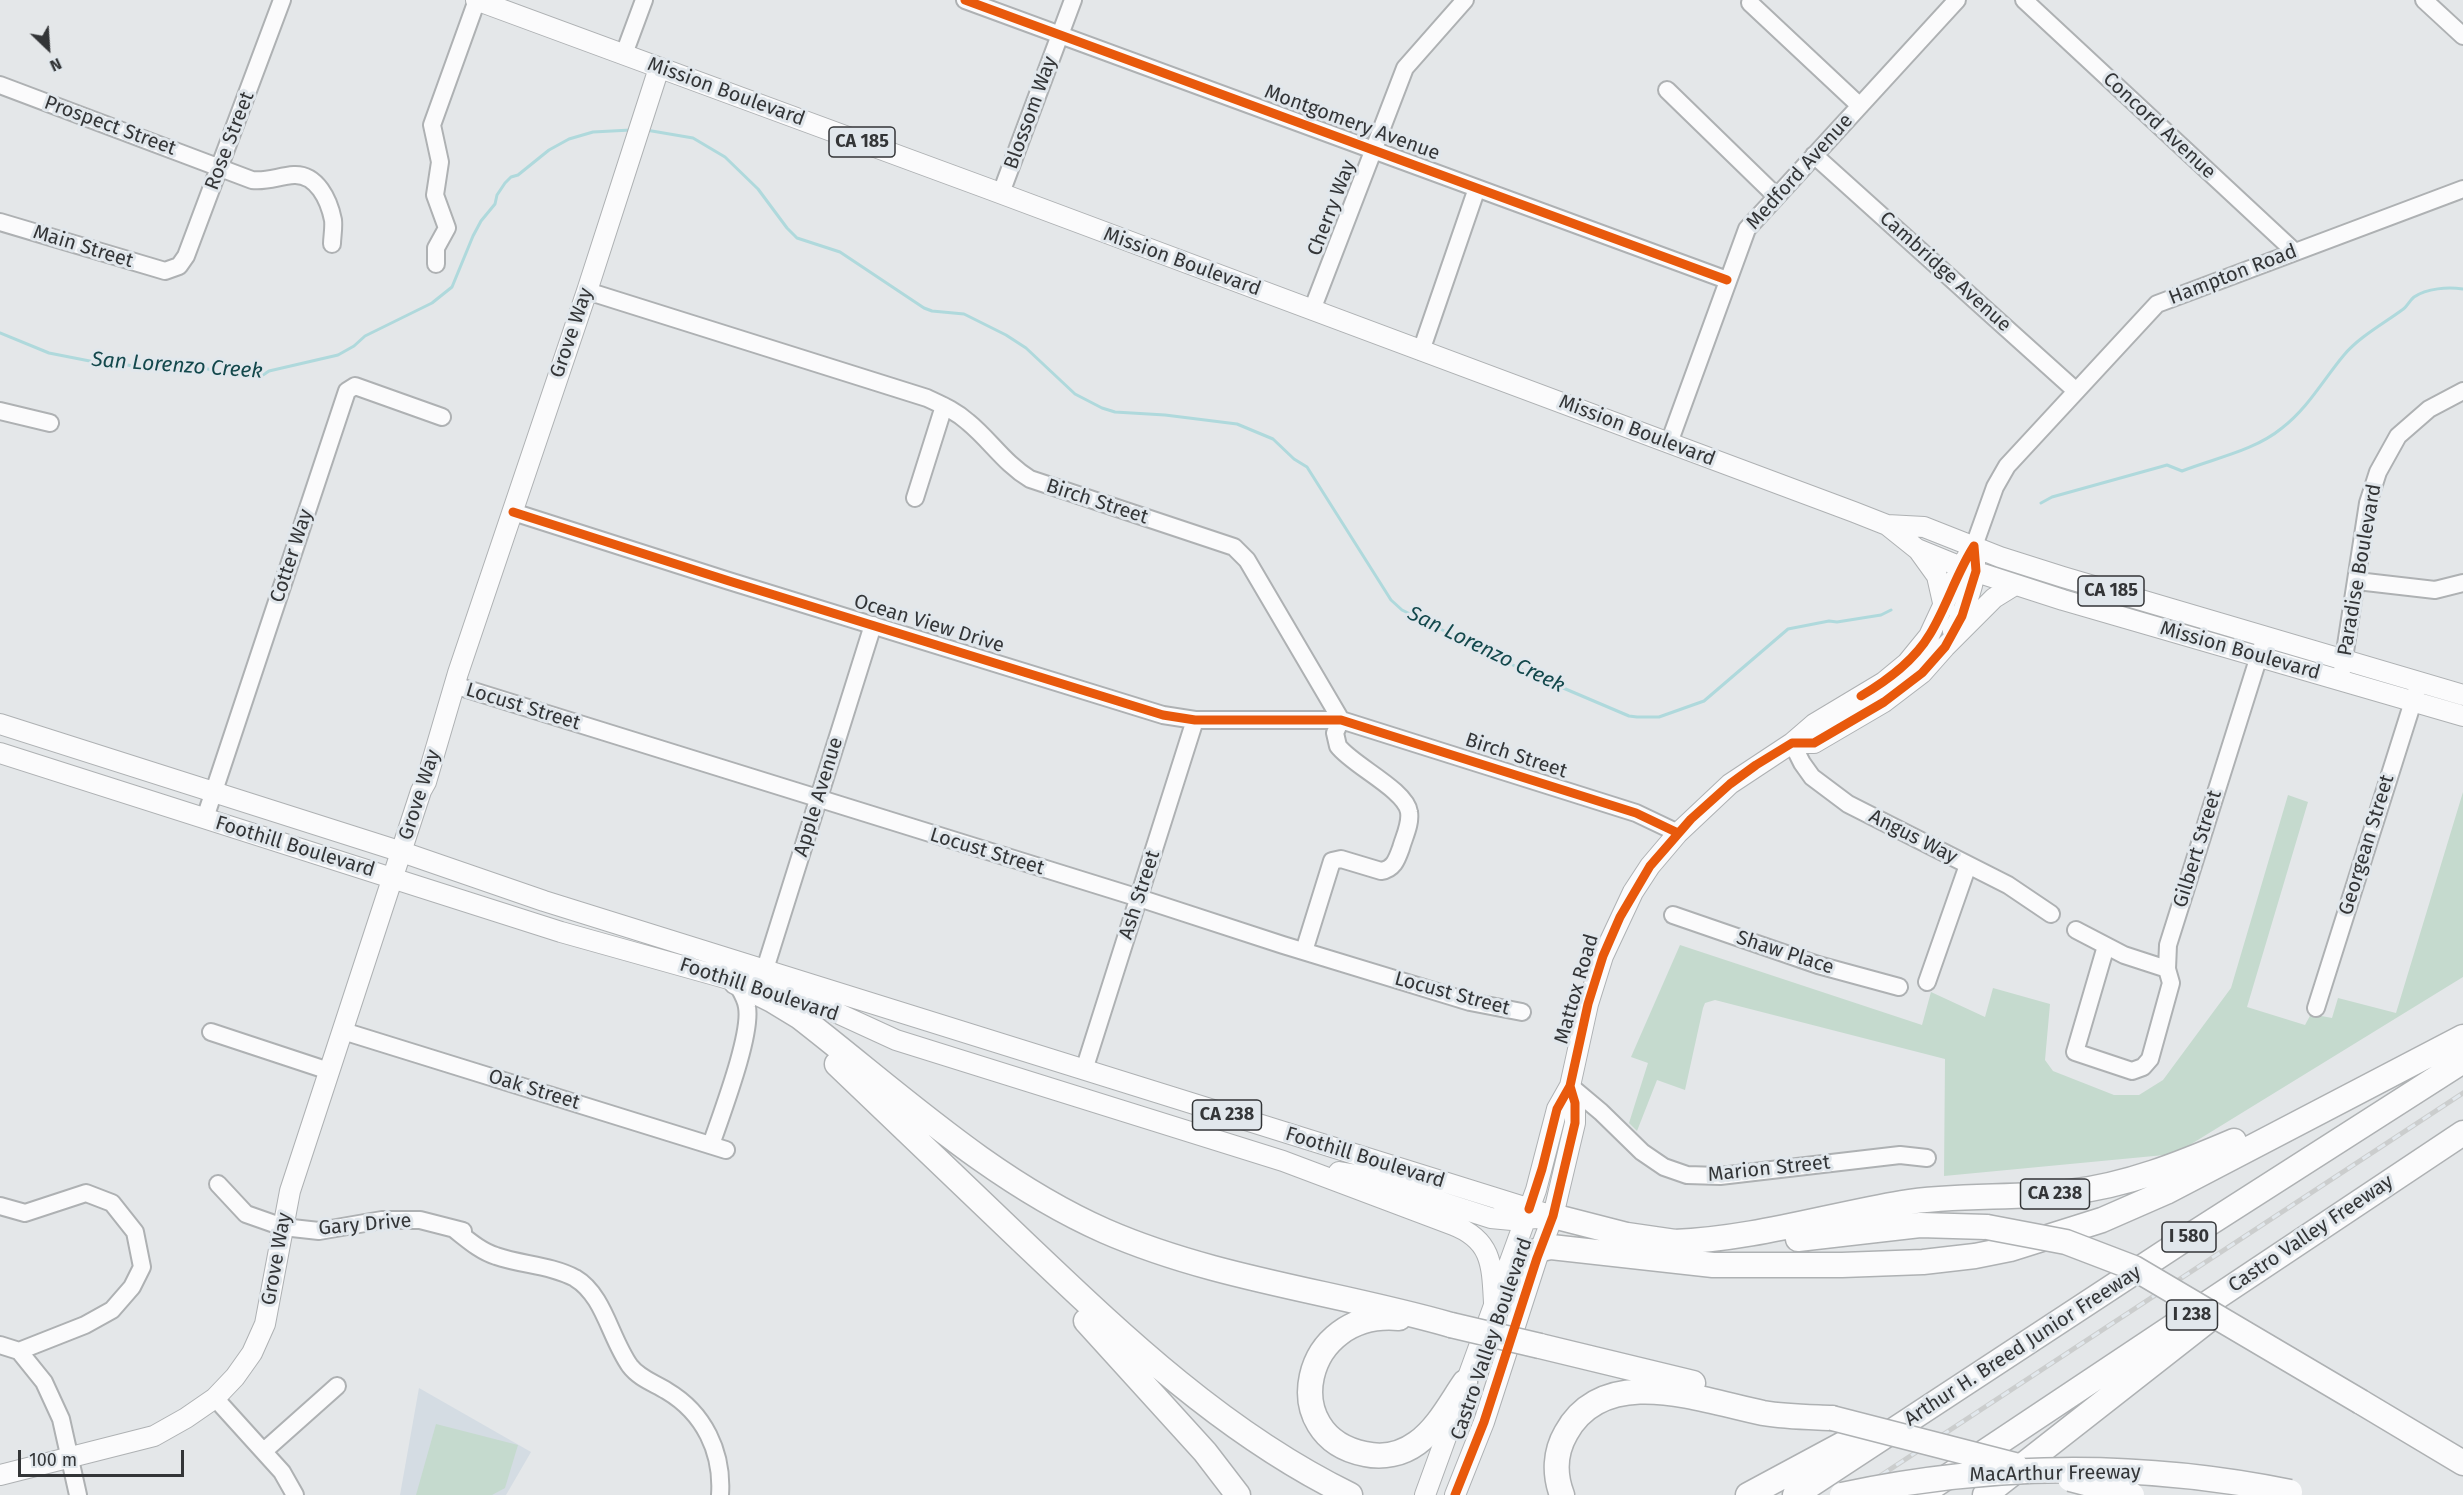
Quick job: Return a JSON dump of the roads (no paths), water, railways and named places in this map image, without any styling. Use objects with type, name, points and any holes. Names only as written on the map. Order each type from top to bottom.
[{"type":"highway","points":[[736,982],[798,1027],[1094,1310],[1161,1370],[1263,1445],[1350,1495]]},
{"type":"highway","points":[[736,982],[792,1012],[976,1157],[1024,1189],[1076,1217],[1140,1245],[1194,1263],[1832,1418],[2132,1495]]},
{"type":"highway","name":"CA 238","points":[[1554,1216],[1627,1236],[1674,1242],[1748,1234],[1916,1202],[2058,1193],[2118,1184],[2174,1167],[2415,1062],[2463,1037]]},
{"type":"highway","name":"Arthur H. Breed Junior Freeway","points":[[1795,1495],[2463,1061]]},
{"type":"highway","points":[[1498,1291],[1521,1262],[1541,1248],[1556,1247],[1701,1265],[1842,1265],[1951,1259],[2021,1246],[2102,1220],[2166,1192],[2415,1062]]},
{"type":"highway","name":"Castro Valley Freeway","points":[[1920,1495],[2463,1133]]},
{"type":"highway","points":[[918,1142],[979,1204],[1190,1436],[1238,1495]]},
{"type":"highway","points":[[1985,1495],[2360,1201]]},
{"type":"highway","points":[[1674,1242],[1708,1246],[1739,1246],[1933,1225],[1987,1227],[2066,1242],[2134,1268],[2463,1463]]},
{"type":"highway","points":[[1653,1258],[1788,1250],[1859,1240],[1884,1229]]},
{"type":"highway","points":[[1451,1325],[1380,1318],[1365,1321],[1344,1330],[1325,1345],[1316,1362],[1310,1387],[1313,1407],[1323,1428],[1341,1445],[1370,1455],[1391,1454],[1412,1446],[1424,1437],[1465,1382]]},
{"type":"highway","points":[[1562,1495],[1557,1467],[1560,1448],[1566,1432],[1588,1407],[1616,1394],[1635,1391],[1661,1392],[1765,1413],[1832,1418]]},
{"type":"highway","points":[[1748,1495],[1858,1436],[1916,1416]]},
{"type":"highway","name":"MacArthur Freeway","points":[[1842,1495],[1945,1477],[2057,1470],[2128,1471],[2179,1475],[2297,1494]]},
{"type":"main road","name":"Mission Boulevard","points":[[476,0],[1001,193],[1887,525],[1924,527],[2000,558],[2063,578],[2463,695]]},
{"type":"main road","name":"Grove Way","points":[[0,1475],[154,1436],[215,1398],[235,1377],[252,1353],[265,1324],[290,1191],[421,791],[426,782],[454,685],[587,291],[659,68]]},
{"type":"main road","name":"Mission Boulevard","points":[[1887,525],[1917,549],[2015,585],[2463,716]]},
{"type":"main road","name":"Mattox Road","points":[[1945,647],[1962,616],[1968,569],[1974,546]]},
{"type":"main road","points":[[1917,549],[1934,568],[1944,607]]},
{"type":"main road","name":"Mattox Road","points":[[1570,1086],[1591,992],[1608,944],[1642,879],[1678,832],[1730,784],[1792,743],[1814,723],[1884,682],[1900,669],[1929,636],[1968,569]]},
{"type":"main road","name":"Mattox Road","points":[[1792,743],[1815,743],[1884,702],[1923,673],[1945,647],[1994,598],[2015,585]]},
{"type":"main road","name":"Foothill Boulevard","points":[[0,724],[402,852],[544,901],[1084,1070],[1527,1214]]},
{"type":"main road","name":"Foothill Boulevard","points":[[0,753],[564,933],[816,1005],[904,1042],[1316,1173],[1357,1174],[1491,1218],[1527,1214]]},
{"type":"main road","name":"Castro Valley Boulevard","points":[[1426,1493],[1527,1214],[1542,1169],[1557,1109],[1570,1086]]},
{"type":"main road","name":"Castro Valley Boulevard","points":[[1455,1495],[1484,1422],[1541,1248],[1554,1216],[1575,1123],[1575,1102],[1570,1086]]},
{"type":"main road","points":[[1316,1173],[1470,1233],[1482,1245],[1489,1258],[1498,1291]]},
{"type":"main road","name":"CA 238","points":[[1527,1214],[1554,1216]]},
{"type":"street","name":"Rose Street","points":[[164,270],[174,269],[183,261],[282,0]]},
{"type":"street","points":[[436,264],[436,248],[447,228],[435,195],[440,162],[432,125],[476,0]]},
{"type":"street","points":[[624,54],[644,0]]},
{"type":"street","name":"Montgomery Avenue","points":[[965,0],[1727,280]]},
{"type":"street","name":"Blossom Way","points":[[1001,193],[1073,0]]},
{"type":"street","name":"Cherry Way","points":[[1312,310],[1405,68],[1465,0]]},
{"type":"street","name":"Medford Avenue","points":[[1669,443],[1747,229],[1957,0]]},
{"type":"street","name":"Concord Avenue","points":[[2024,0],[2295,252]]},
{"type":"street","points":[[2424,0],[2463,36]]},
{"type":"street","points":[[1750,3],[1860,106]]},
{"type":"street","name":"Prospect Street","points":[[0,85],[220,166],[252,180],[266,181],[302,175],[314,180],[333,220],[332,244]]},
{"type":"street","points":[[1667,90],[1776,196]]},
{"type":"street","name":"Cambridge Avenue","points":[[1814,155],[2075,390]]},
{"type":"street","points":[[1420,351],[1477,188]]},
{"type":"street","name":"Hampton Road","points":[[1974,546],[1995,487],[2007,466],[2157,304],[2463,189]]},
{"type":"street","name":"Main Street","points":[[0,222],[164,270]]},
{"type":"street","name":"Birch Street","points":[[587,291],[911,393],[944,406],[969,423],[1005,462],[1030,479],[1045,486],[1226,543],[1241,553],[1341,720],[1636,813],[1678,832]]},
{"type":"street","name":"Cotter Way","points":[[205,818],[347,391],[355,386],[442,417]]},
{"type":"street","name":"Paradise Boulevard","points":[[2340,680],[2368,503],[2378,472],[2398,436],[2429,409],[2463,392]]},
{"type":"street","points":[[915,498],[944,406]]},
{"type":"street","points":[[0,411],[50,423]]},
{"type":"street","name":"Ocean View Drive","points":[[513,512],[1163,715],[1195,720],[1341,720]]},
{"type":"street","points":[[2357,581],[2435,590],[2463,583]]},
{"type":"street","name":"Apple Avenue","points":[[765,969],[873,625]]},
{"type":"street","name":"Gilbert Street","points":[[2106,946],[2074,1052],[2132,1071],[2143,1067],[2150,1059],[2169,996],[2171,983],[2167,969],[2168,945],[2265,637]]},
{"type":"street","name":"Georgean Street","points":[[2316,1008],[2420,683]]},
{"type":"street","name":"Locust Street","points":[[454,685],[1470,1002],[1522,1012]]},
{"type":"street","name":"Ash Street","points":[[1084,1070],[1195,720]]},
{"type":"street","points":[[1304,951],[1332,861],[1341,859],[1381,871],[1387,870],[1396,863],[1409,822],[1408,808],[1401,797],[1338,746],[1335,734],[1341,720]]},
{"type":"street","name":"Angus Way","points":[[1792,743],[1802,764],[1822,787],[1854,807],[2008,885],[2051,914]]},
{"type":"street","points":[[1927,982],[1968,865]]},
{"type":"street","name":"Shaw Place","points":[[1673,915],[1818,965],[1899,987]]},
{"type":"street","points":[[2076,930],[2124,955],[2167,969]]},
{"type":"street","name":"Oak Street","points":[[343,1030],[718,1148],[747,1020],[746,1000],[736,982]]},
{"type":"street","points":[[211,1032],[329,1071]]},
{"type":"street","name":"Marion Street","points":[[1570,1086],[1649,1157],[1664,1167],[1688,1175],[1720,1176],[1900,1155],[1927,1158]]},
{"type":"street","name":"Gary Drive","points":[[218,1184],[246,1214],[283,1227],[319,1231],[382,1220],[420,1220],[454,1228],[485,1251],[560,1272],[575,1279],[594,1294],[616,1344],[634,1371],[680,1399],[702,1423],[717,1454],[720,1495]]},
{"type":"street","points":[[0,1206],[25,1213],[86,1193],[112,1203],[135,1232],[142,1267],[132,1287],[112,1310],[85,1324],[19,1351]]},
{"type":"street","points":[[0,1345],[19,1351],[44,1382],[57,1410],[78,1495]]},
{"type":"street","points":[[264,1451],[337,1386]]},
{"type":"street","points":[[215,1398],[282,1472],[295,1495]]},
{"type":"waterway","name":"San Lorenzo Creek","points":[[0,333],[49,353],[110,365],[116,363],[133,366],[199,367],[225,373],[263,375],[269,371],[338,355],[354,346],[365,336],[432,303],[452,287],[481,221],[495,204],[497,195],[511,177],[518,175],[549,150],[569,139],[593,132],[631,130]]},
{"type":"waterway","name":"San Lorenzo Creek","points":[[646,130],[693,138],[725,157],[758,189],[797,238],[840,252],[924,308],[964,314],[1006,335],[1026,348],[1075,394],[1102,408],[1115,412],[1165,415],[1237,424],[1273,439],[1294,459],[1307,467],[1391,600],[1402,610],[1535,676],[1629,716],[1659,717],[1704,701],[1788,629],[1829,621],[1837,622],[1881,615],[1891,610]]},
{"type":"waterway","name":"San Lorenzo Creek","points":[[2041,503],[2052,497],[2167,465],[2182,471],[2259,443],[2282,428],[2300,412],[2350,348],[2404,309],[2414,297],[2438,289],[2463,289]]},
{"type":"railway","points":[[1851,1495],[2463,1093]]}]
